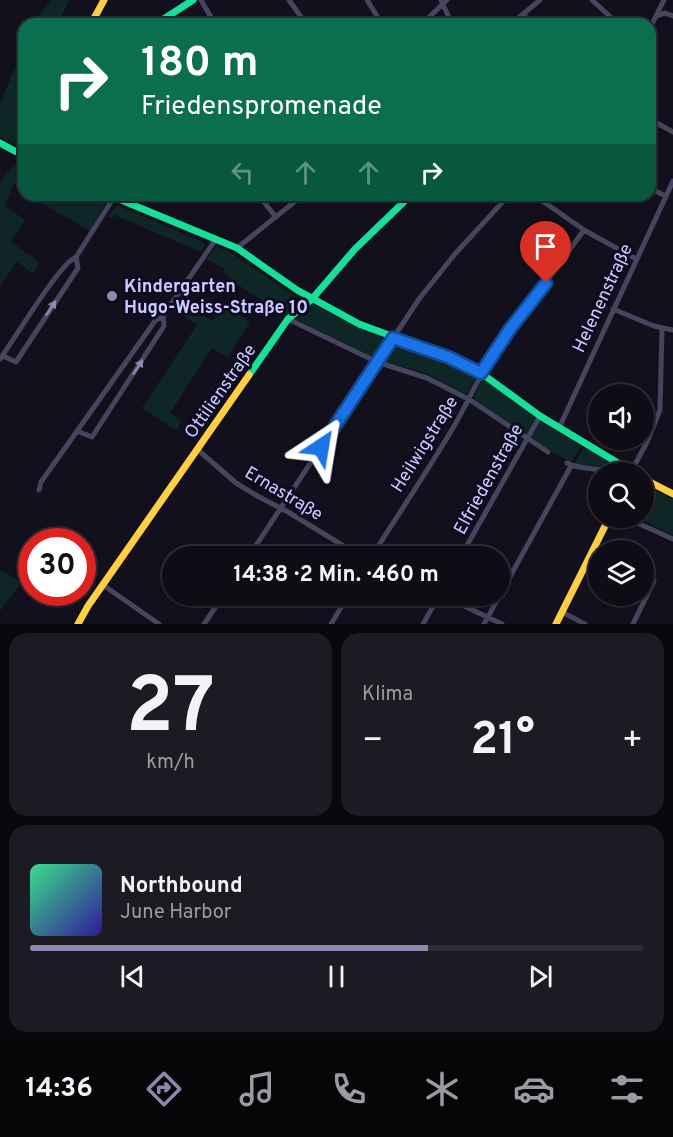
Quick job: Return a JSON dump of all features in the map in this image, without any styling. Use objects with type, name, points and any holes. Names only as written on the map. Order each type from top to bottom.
[{"type":"street","points":[[94,18],[104,0]]},
{"type":"street","points":[[165,18],[193,0]]},
{"type":"street","points":[[201,0],[212,18]]},
{"type":"street","points":[[289,0],[302,18]]},
{"type":"street","points":[[367,0],[378,18]]},
{"type":"street","points":[[518,18],[540,0]]},
{"type":"street","points":[[592,0],[612,18]]},
{"type":"street","points":[[655,18],[664,0]]},
{"type":"street","points":[[427,18],[443,1],[450,18]]},
{"type":"street","points":[[656,18],[662,13],[673,16]]},
{"type":"street","points":[[523,14],[527,18]]},
{"type":"street","points":[[656,122],[673,132]]},
{"type":"street","points":[[0,143],[18,153]]},
{"type":"street","name":"Helenenstraße","points":[[559,428],[673,181]]},
{"type":"street","points":[[656,191],[665,196]]},
{"type":"street","points":[[76,257],[78,268],[16,362],[1,357],[69,261],[76,257],[108,201]]},
{"type":"street","points":[[123,201],[237,248],[312,299],[359,324],[448,357],[481,373],[540,416],[615,462]]},
{"type":"street","points":[[263,201],[276,217]]},
{"type":"street","points":[[237,248],[296,201]]},
{"type":"street","name":"Ottilienstraße","points":[[78,624],[288,319],[312,299],[355,249],[405,201]]},
{"type":"street","points":[[543,201],[584,230],[636,260]]},
{"type":"street","points":[[255,546],[419,298],[502,202]]},
{"type":"street","name":"Heilwigstraße","points":[[378,546],[470,400],[481,373],[510,329],[584,230]]},
{"type":"street","points":[[39,490],[41,482],[155,321],[163,316],[216,239]]},
{"type":"street","points":[[613,309],[662,329],[673,330]]},
{"type":"street","points":[[77,431],[92,437],[164,326],[163,316]]},
{"type":"street","points":[[288,319],[377,362],[428,378],[470,400],[548,452]]},
{"type":"street","points":[[26,320],[38,328]]},
{"type":"street","points":[[637,462],[660,410],[662,329]]},
{"type":"street","points":[[106,390],[118,398]]},
{"type":"street","name":"Elfriedenstraße","points":[[467,546],[540,416]]},
{"type":"street","name":"Ernastraße","points":[[197,449],[236,483],[343,546]]},
{"type":"street","points":[[484,624],[569,465],[588,467]]},
{"type":"street","points":[[654,484],[673,494]]},
{"type":"street","points":[[556,624],[604,528]]},
{"type":"street","points":[[647,528],[673,540]]},
{"type":"street","points":[[103,585],[159,624]]},
{"type":"street","points":[[204,624],[216,606]]},
{"type":"street","points":[[331,624],[342,606]]},
{"type":"street","points":[[423,624],[435,606]]},
{"type":"street","points":[[463,606],[502,624]]},
{"type":"street","points":[[633,624],[642,606]]},
{"type":"street","points":[[562,612],[585,624]]},
{"type":"green space","points":[[52,0],[69,0],[61,18],[39,18]]},
{"type":"green space","points":[[18,61],[18,146],[0,137],[0,103]]},
{"type":"green space","points":[[18,162],[18,187],[14,183],[5,206],[25,220],[11,242],[40,263],[33,273],[17,262],[0,286],[0,183]]},
{"type":"green space","points":[[38,201],[103,201],[106,203],[90,231]]},
{"type":"green space","points":[[117,205],[203,242],[205,246],[201,252],[114,215],[112,218],[107,217]]},
{"type":"green space","points":[[216,246],[233,254],[302,301],[286,316],[232,281],[223,272],[224,269],[207,259]]},
{"type":"green space","points":[[223,304],[250,322],[227,357],[212,348],[170,413],[181,421],[176,430],[142,408],[197,325],[183,316],[189,308],[213,321]]},
{"type":"green space","points":[[312,304],[386,339],[374,358],[296,319]]},
{"type":"green space","points":[[393,341],[477,375],[467,395],[422,372],[382,361]]},
{"type":"green space","points":[[482,378],[536,418],[526,435],[473,400]]},
{"type":"green space","points":[[540,421],[581,446],[571,463],[531,438]]},
{"type":"green space","points":[[584,447],[608,462],[588,462],[588,465],[574,464]]},
{"type":"green space","points":[[654,490],[673,499],[673,535],[654,526]]},
{"type":"green space","points":[[0,570],[18,580],[18,587],[0,611]]},
{"type":"traffic: fast","points":[[165,18],[193,0]]},
{"type":"traffic: fast","points":[[0,143],[18,153]]},
{"type":"traffic: fast","points":[[123,201],[237,248],[297,290],[359,324],[448,357],[481,373],[540,416],[616,462]]},
{"type":"traffic: fast","points":[[249,375],[288,319],[312,299],[355,249],[405,201]]},
{"type":"traffic: slow","points":[[94,18],[104,0]]},
{"type":"traffic: slow","points":[[78,624],[88,606],[249,375]]},
{"type":"traffic: slow","points":[[654,484],[673,494]]},
{"type":"traffic: slow","points":[[556,624],[604,528]]},
{"type":"place","name":"Kindergarten Hugo-Weiss-Straße 10","points":[[112,296]]},
{"type":"route","points":[[321,447],[393,338],[448,357],[481,373],[510,329],[546,283]]}]
